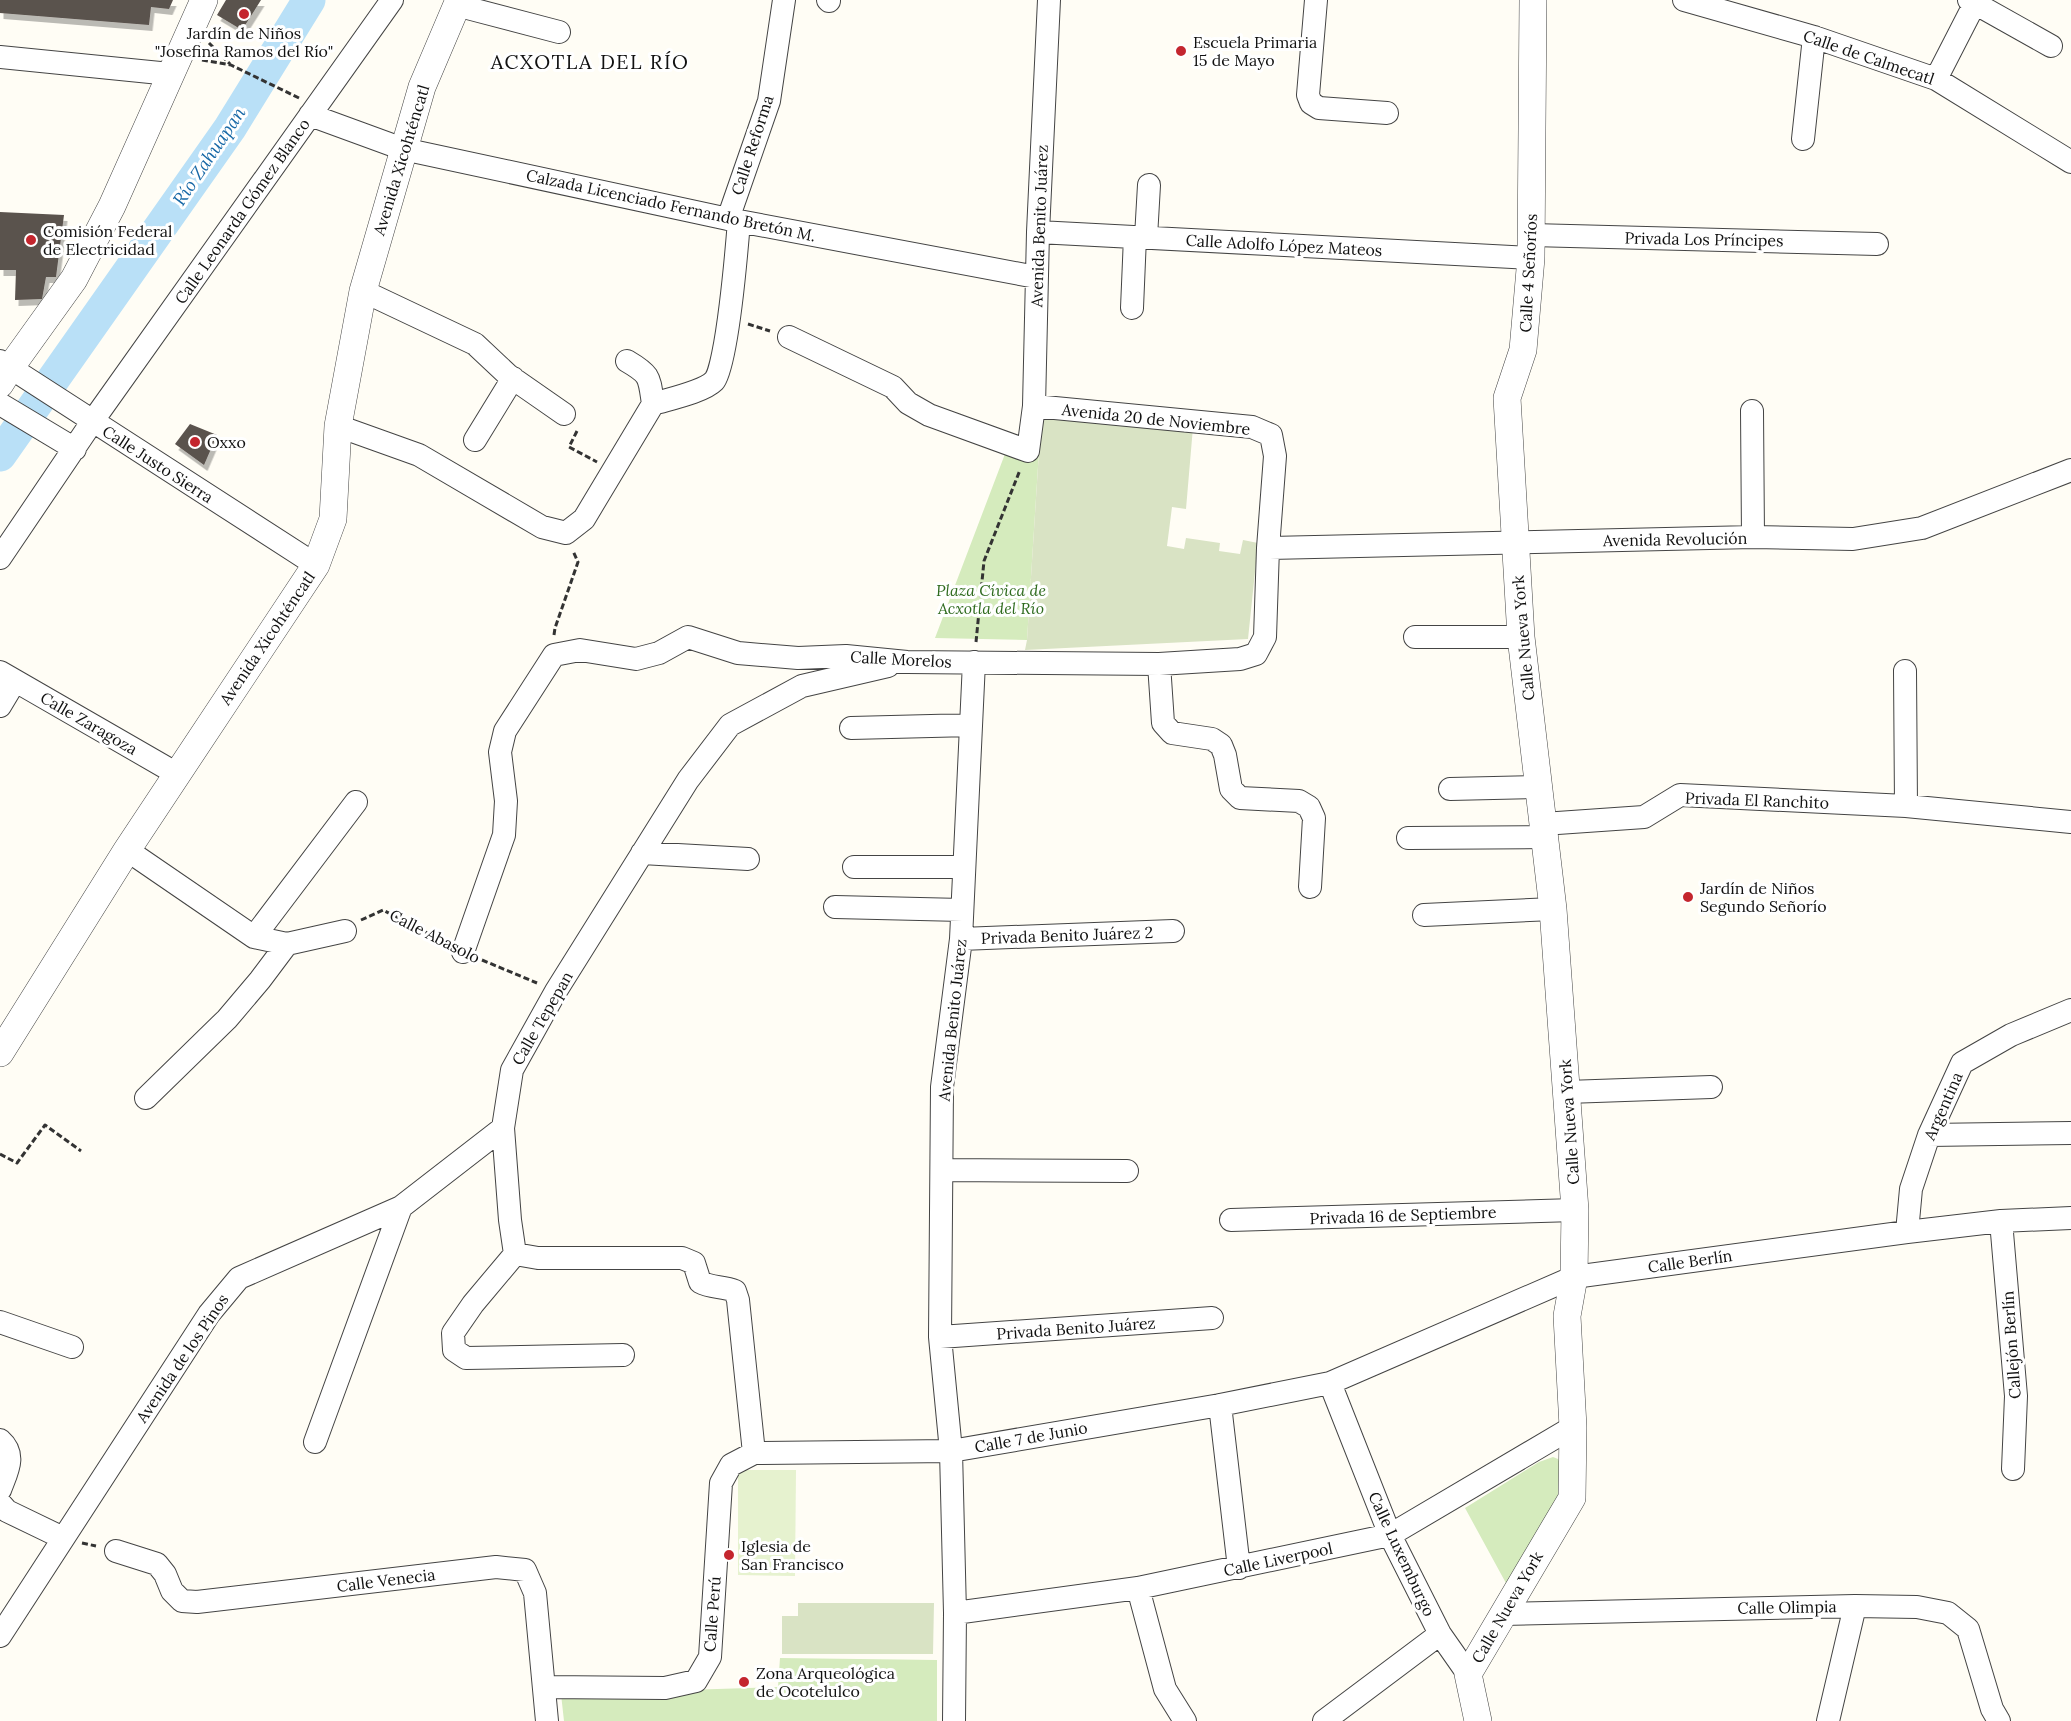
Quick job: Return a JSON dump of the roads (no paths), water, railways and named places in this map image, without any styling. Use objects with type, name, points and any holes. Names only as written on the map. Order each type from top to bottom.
[{"type":"street","points":[[9,373],[74,279],[112,206],[204,0]]},
{"type":"street","name":"Calle Leonarda Gómez Blanco","points":[[0,558],[66,444],[307,108],[392,0]]},
{"type":"street","name":"Calle Reforma","points":[[653,404],[705,387],[714,381],[720,371],[729,318],[734,220],[769,101],[784,0]]},
{"type":"street","name":"Avenida Benito Juárez","points":[[789,337],[893,387],[908,403],[929,415],[1028,451],[1034,406],[1036,278],[1049,0]]},
{"type":"street","points":[[1316,0],[1308,95],[1311,103],[1319,108],[1387,113]]},
{"type":"street","name":"Calle 4 Señoríos","points":[[1515,543],[1507,398],[1523,350],[1531,246],[1533,0]]},
{"type":"street","name":"Calle de Calmecatl","points":[[1684,0],[1814,37],[1936,79],[2071,162]]},
{"type":"street","points":[[457,2],[559,32]]},
{"type":"street","name":"Avenida Xicohténcatl","points":[[0,1053],[127,850],[316,565],[333,519],[338,426],[363,291],[422,87],[457,2]]},
{"type":"street","points":[[1936,79],[1972,2],[2051,46]]},
{"type":"street","points":[[1803,139],[1814,37]]},
{"type":"street","points":[[0,57],[170,74]]},
{"type":"street","name":"Calzada Licenciado Fernando Bretón M.","points":[[307,108],[403,149],[734,220],[1036,278]]},
{"type":"street","points":[[1132,308],[1149,185]]},
{"type":"street","name":"Calle Adolfo López Mateos","points":[[1038,232],[1141,237],[1531,246]]},
{"type":"street","name":"Privada Los Príncipes","points":[[1531,246],[1876,244]]},
{"type":"street","points":[[363,291],[475,344],[513,378],[564,414]]},
{"type":"street","points":[[338,426],[419,455],[543,527],[566,532],[584,519],[653,404],[650,381],[645,372],[627,361]]},
{"type":"street","name":"Calle Justo Sierra","points":[[9,373],[85,417],[316,565]]},
{"type":"street","points":[[475,440],[513,378]]},
{"type":"street","name":"Avenida 20 de Noviembre","points":[[1034,406],[1252,427],[1271,435],[1275,456],[1268,548],[1265,637],[1257,654]]},
{"type":"street","points":[[5,407],[66,444]]},
{"type":"street","points":[[1752,411],[1753,537]]},
{"type":"street","name":"Avenida Revolución","points":[[1268,548],[1753,537],[1852,538],[1922,528],[2071,470]]},
{"type":"street","name":"Calle Nueva York","points":[[1468,1674],[1572,1498],[1573,1427],[1567,1316],[1574,1277],[1575,1209],[1553,909],[1521,637],[1515,543]]},
{"type":"street","name":"Calle Morelos","points":[[463,952],[504,835],[506,801],[500,752],[505,731],[554,655],[580,650],[636,660],[658,653],[688,637],[738,653],[798,658],[846,656],[907,662],[1159,664],[1240,659],[1257,654]]},
{"type":"street","points":[[1415,637],[1521,637]]},
{"type":"street","name":"Calle Tepepan","points":[[515,1254],[503,1128],[512,1070],[556,991],[688,780],[730,725],[802,686],[907,662]]},
{"type":"street","name":"Avenida Benito Juárez","points":[[954,1721],[955,1612],[951,1450],[940,1337],[942,1087],[961,939],[974,662]]},
{"type":"street","points":[[1159,664],[1163,723],[1172,733],[1212,739],[1221,745],[1231,789],[1240,798],[1299,801],[1309,807],[1314,818],[1310,887]]},
{"type":"street","points":[[1905,671],[1906,806]]},
{"type":"street","points":[[0,706],[8,676]]},
{"type":"street","name":"Calle Zaragoza","points":[[8,676],[177,774]]},
{"type":"street","points":[[851,728],[971,725]]},
{"type":"street","points":[[1450,789],[1538,787]]},
{"type":"street","name":"Privada El Ranchito","points":[[1408,838],[1544,831],[1644,818],[1680,795],[1906,806],[2071,822]]},
{"type":"street","points":[[254,937],[356,802]]},
{"type":"street","points":[[127,850],[254,937],[287,944],[345,931]]},
{"type":"street","points":[[642,853],[748,859]]},
{"type":"street","points":[[854,867],[964,867]]},
{"type":"street","points":[[835,907],[962,910]]},
{"type":"street","points":[[1424,915],[1553,909]]},
{"type":"street","name":"Privada Benito Juárez 2","points":[[961,939],[1173,931]]},
{"type":"street","points":[[146,1098],[227,1019],[287,944]]},
{"type":"street","name":"Argentina","points":[[1907,1232],[1911,1189],[1929,1135],[1962,1063],[2011,1035],[2071,1010]]},
{"type":"street","points":[[1567,1092],[1711,1087]]},
{"type":"street","name":"Avenida de los Pinos","points":[[0,1636],[209,1314],[239,1278],[401,1207],[503,1128]]},
{"type":"street","points":[[1929,1135],[2071,1132]]},
{"type":"street","points":[[942,1170],[1127,1171]]},
{"type":"street","points":[[315,1442],[401,1207]]},
{"type":"street","name":"Privada 16 de Septiembre","points":[[1231,1220],[1575,1209]]},
{"type":"street","name":"Calle Berlín","points":[[1330,1383],[1574,1277],[1907,1232],[2001,1221],[2071,1218]]},
{"type":"street","name":"Callejón Berlín","points":[[2001,1221],[2016,1396],[2013,1469]]},
{"type":"street","points":[[623,1355],[466,1358],[454,1350],[453,1333],[473,1304],[515,1254],[538,1258],[682,1258],[694,1263],[700,1282],[708,1286],[724,1287],[735,1291],[738,1300],[754,1453]]},
{"type":"street","name":"Privada Benito Juárez","points":[[940,1337],[1212,1318]]},
{"type":"street","points":[[0,1322],[72,1347]]},
{"type":"street","name":"Calle 7 de Junio","points":[[731,1464],[754,1453],[951,1450],[1220,1405],[1330,1383]]},
{"type":"street","name":"Calle Luxemburgo","points":[[1330,1383],[1390,1535],[1440,1634],[1468,1674],[1472,1717]]},
{"type":"street","points":[[1220,1405],[1239,1568]]},
{"type":"street","name":"Calle Liverpool","points":[[955,1612],[1138,1587],[1239,1568],[1390,1535],[1573,1427]]},
{"type":"street","points":[[0,1440],[8,1448],[11,1459],[0,1490]]},
{"type":"street","name":"Calle Perú","points":[[543,1687],[665,1688],[696,1681],[710,1657],[721,1483],[731,1464]]},
{"type":"street","points":[[0,1503],[7,1511],[63,1538]]},
{"type":"street","name":"Calle Venecia","points":[[116,1551],[157,1564],[165,1574],[172,1591],[182,1601],[197,1602],[496,1568],[525,1570],[535,1593],[547,1721]]},
{"type":"street","points":[[1138,1587],[1166,1689],[1185,1721]]},
{"type":"street","points":[[1828,1721],[1855,1606]]},
{"type":"street","name":"Calle Olimpia","points":[[1502,1614],[1855,1606],[1917,1607],[1948,1613],[1968,1629],[1992,1709],[1999,1721]]},
{"type":"street","points":[[1324,1721],[1440,1634]]},
{"type":"waterway","name":"Río Zahuapan","points":[[0,455],[230,128],[309,0]]},
{"type":"place","name":"Jardín de Niños \"Josefina Ramos del Río\"","points":[[244,14]]},
{"type":"place","name":"Escuela Primaria 15 de Mayo","points":[[1181,51]]},
{"type":"place","name":"Comisión Federal de Electricidad","points":[[31,240]]},
{"type":"place","name":"Oxxo","points":[[195,442]]},
{"type":"place","name":"Jardín de Niños Segundo Señorío","points":[[1688,897]]},
{"type":"place","name":"Iglesia de San Francisco","points":[[729,1555]]},
{"type":"place","name":"Zona Arqueológica de Ocotelulco","points":[[744,1682]]},
{"type":"district","name":"ACXOTLA DEL RÍO","points":[[590,61]]},
{"type":"park label","name":"Plaza Cívica de Acxotla del Río","points":[[991,599]]}]
